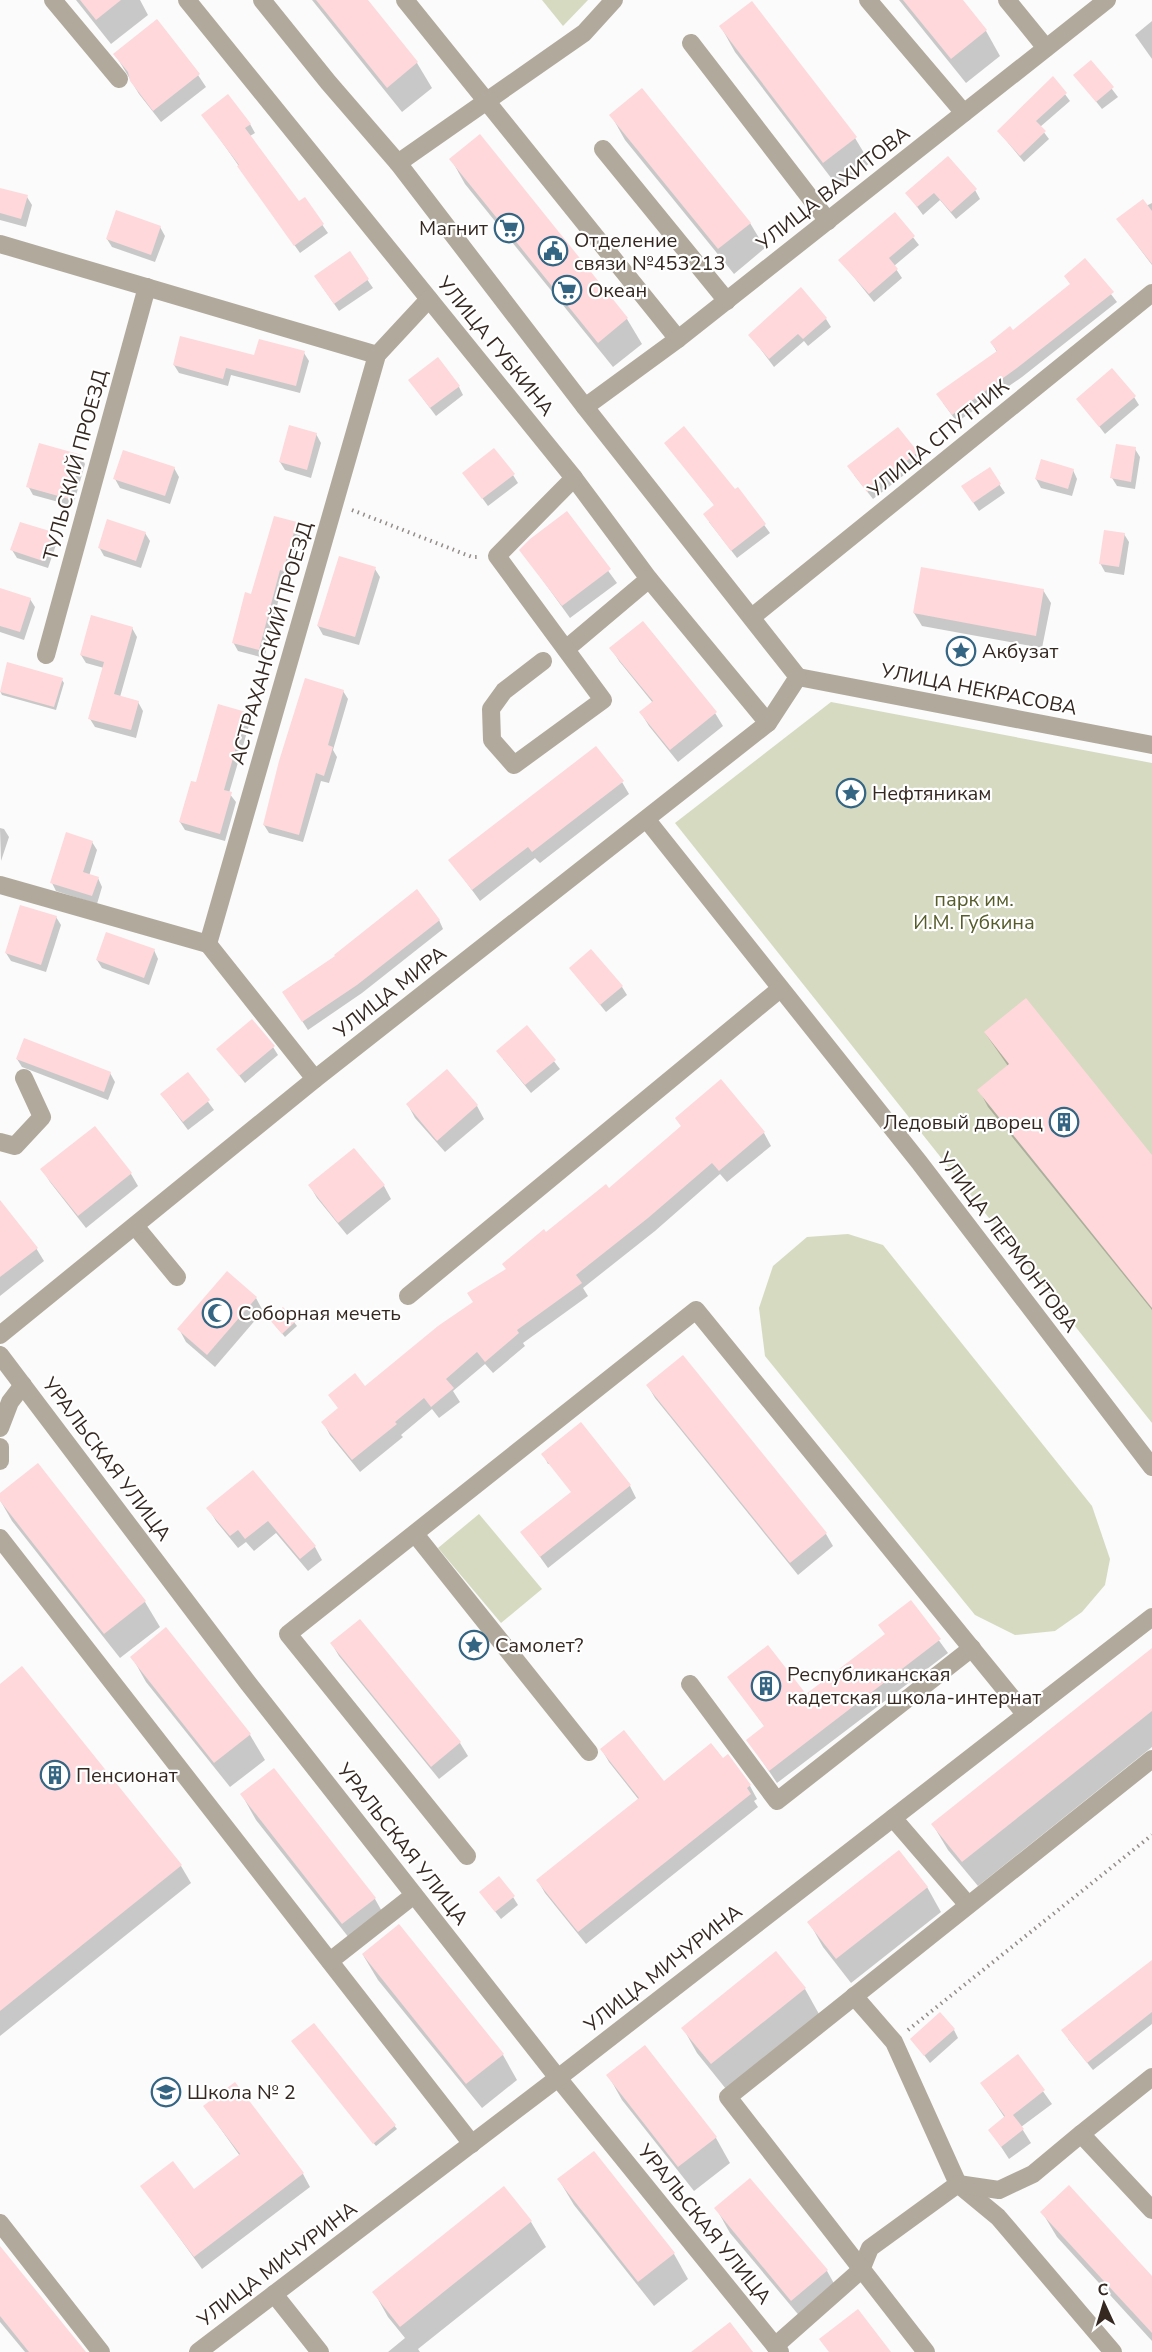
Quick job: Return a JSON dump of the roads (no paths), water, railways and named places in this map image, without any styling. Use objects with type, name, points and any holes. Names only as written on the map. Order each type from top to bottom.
[{"type":"street","points":[[53,0],[119,79]]},
{"type":"street","name":"УЛИЦА ГУБКИНА","points":[[187,0],[574,478],[649,579],[768,723]]},
{"type":"street","name":"УЛИЦА ГУБКИНА","points":[[262,0],[328,82],[398,163],[585,407],[798,677]]},
{"type":"street","points":[[405,0],[678,339]]},
{"type":"street","points":[[398,163],[584,33],[615,0]]},
{"type":"street","points":[[868,0],[964,113]]},
{"type":"street","points":[[1007,0],[1047,48]]},
{"type":"street","name":"УЛИЦА ВАХИТОВА","points":[[585,407],[727,301],[1107,0]]},
{"type":"street","points":[[691,43],[828,221]]},
{"type":"street","points":[[603,149],[727,301]]},
{"type":"street","points":[[0,244],[377,355],[429,300]]},
{"type":"street","name":"ТУЛЬСКИЙ ПРОЕЗД","points":[[46,655],[147,287]]},
{"type":"street","name":"УЛИЦА СПУТНИК","points":[[752,617],[1152,293]]},
{"type":"street","name":"АСТРАХАНСКИЙ ПРОЕЗД","points":[[208,944],[377,355]]},
{"type":"street","points":[[543,661],[504,691],[491,709],[492,740],[514,765],[603,700],[497,556],[574,478]]},
{"type":"street","points":[[566,649],[649,579]]},
{"type":"street","name":"УЛИЦА МИРА","points":[[0,1335],[315,1080],[768,723],[798,677]]},
{"type":"street","name":"УЛИЦА НЕКРАСОВА","points":[[798,677],[1152,745]]},
{"type":"street","name":"УЛИЦА ЛЕРМОНТОВА","points":[[647,820],[919,1162],[1152,1467]]},
{"type":"street","points":[[0,885],[208,944],[315,1080]]},
{"type":"street","points":[[408,1296],[780,989]]},
{"type":"street","points":[[0,1142],[15,1146],[42,1117],[24,1078]]},
{"type":"street","points":[[135,1226],[177,1278]]},
{"type":"street","points":[[467,1856],[288,1634],[696,1310],[1026,1714]]},
{"type":"street","name":"УРАЛЬСКАЯ УЛИЦА","points":[[0,1355],[248,1683],[558,2078],[777,2349]]},
{"type":"street","points":[[0,1428],[10,1402],[22,1385]]},
{"type":"street","points":[[0,1447],[0,1461]]},
{"type":"street","points":[[415,1534],[589,1752]]},
{"type":"street","points":[[0,1538],[472,2144]]},
{"type":"street","name":"УЛИЦА МИЧУРИНА","points":[[198,2352],[558,2078],[1152,1617]]},
{"type":"street","points":[[690,1684],[777,1801],[972,1648]]},
{"type":"street","points":[[926,2352],[728,2097],[1152,1759]]},
{"type":"street","points":[[893,1818],[968,1905]]},
{"type":"street","points":[[330,1961],[414,1894]]},
{"type":"street","points":[[854,1996],[894,2042],[958,2184],[998,2217],[1113,2352]]},
{"type":"street","points":[[777,2349],[861,2270],[870,2248],[958,2184],[999,2190],[1033,2174],[1152,2077]]},
{"type":"street","points":[[1081,2133],[1152,2210]]},
{"type":"street","points":[[0,2223],[101,2352]]},
{"type":"street","points":[[274,2294],[320,2352]]},
{"type":"place","name":"Магнит","points":[[509,228]]},
{"type":"place","name":"Отделение связи №453213","points":[[553,251]]},
{"type":"place","name":"Океан","points":[[567,290]]},
{"type":"place","name":"Акбузат","points":[[961,651]]},
{"type":"place","name":"Нефтяникам","points":[[851,793]]},
{"type":"place","name":"Ледовый дворец","points":[[1064,1122]]},
{"type":"place","name":"Соборная мечеть","points":[[217,1313]]},
{"type":"place","name":"Самолет?","points":[[474,1645]]},
{"type":"place","name":"Республиканская кадетская школа-интернат","points":[[766,1686]]},
{"type":"place","name":"Пенсионат","points":[[55,1775]]},
{"type":"place","name":"Школа № 2","points":[[166,2092]]},
{"type":"park label","name":"парк им. И.М. Губкина","points":[[974,910]]}]
